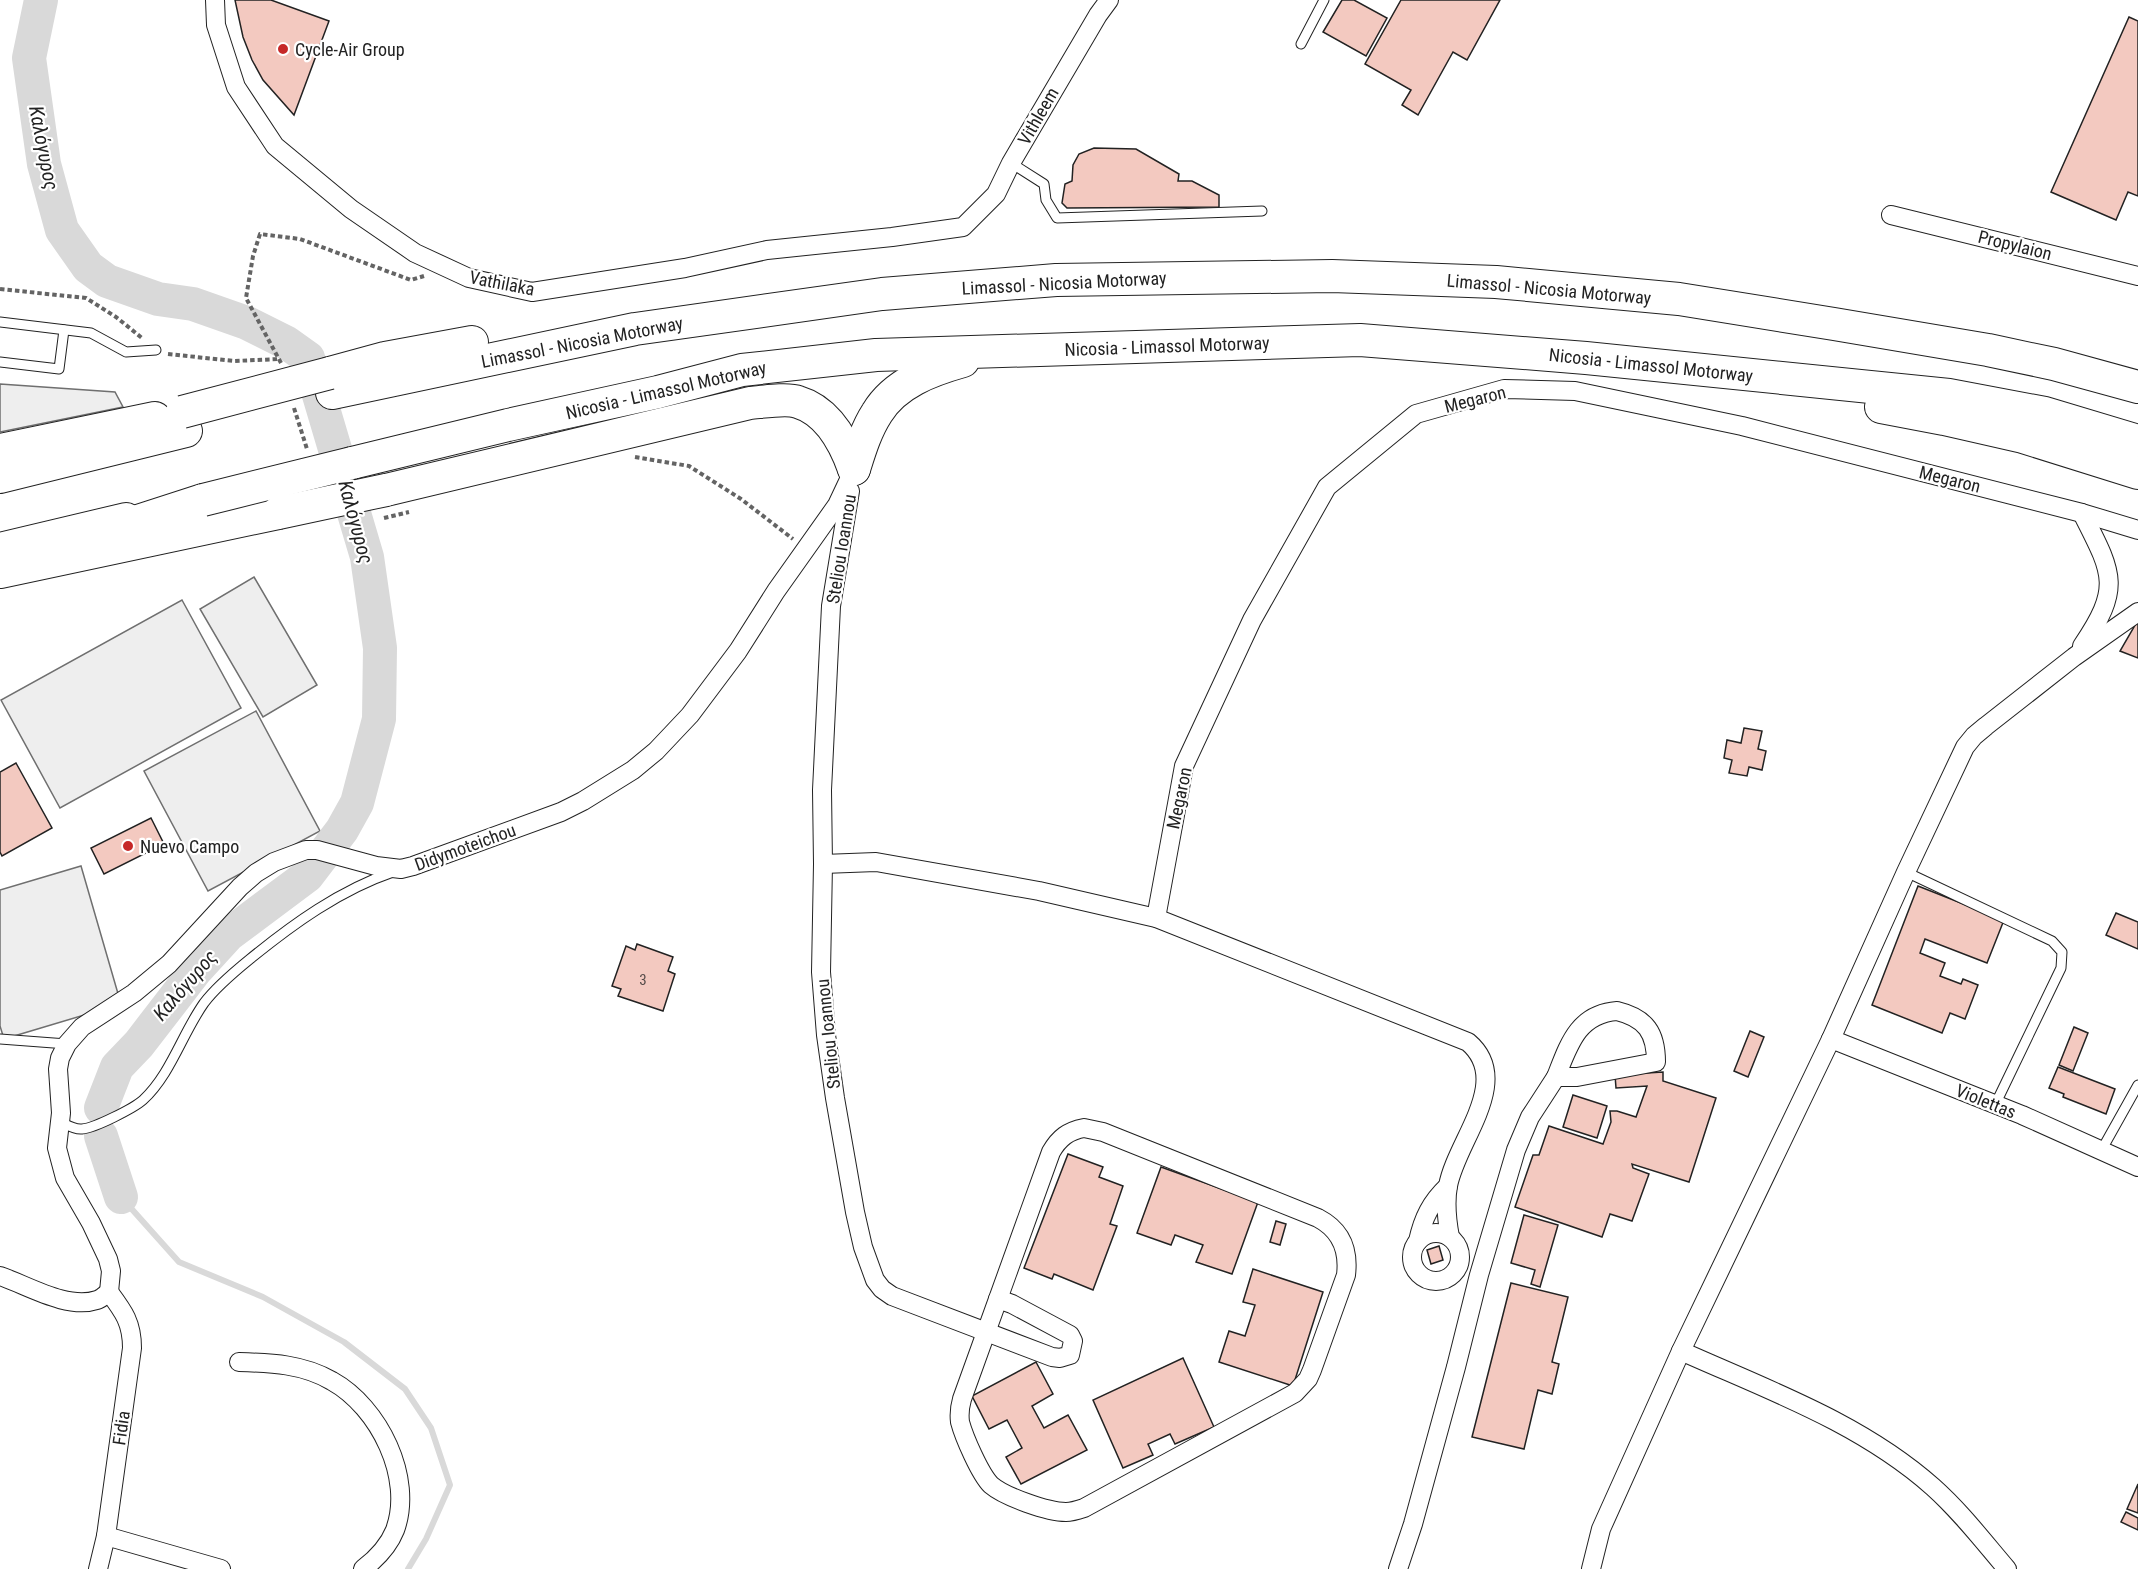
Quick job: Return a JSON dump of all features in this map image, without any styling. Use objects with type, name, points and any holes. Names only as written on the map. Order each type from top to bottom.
[{"type":"highway","name":"Limassol - Nicosia Motorway","points":[[0,477],[184,421],[331,383],[635,329],[882,294],[1056,280],[1332,276],[1496,282],[1679,299],[1988,350],[2054,364],[2138,387]]},
{"type":"highway","name":"Nicosia - Limassol Motorway","points":[[0,549],[742,370],[876,355],[1360,340],[1586,358],[1949,395],[2045,413],[2138,441]]},
{"type":"highway","points":[[854,469],[866,434],[877,412],[892,394],[938,368],[1002,351]]},
{"type":"highway","points":[[1671,367],[1744,386],[1864,404],[1955,421],[2023,437],[2138,473]]},
{"type":"highway","points":[[0,572],[278,513],[381,504],[739,406],[762,402],[797,401],[823,416],[844,443],[854,469]]},
{"type":"highway","points":[[0,450],[184,421]]},
{"type":"highway","points":[[0,564],[200,502]]},
{"type":"street","name":"Vathilaka","points":[[215,0],[216,25],[236,87],[275,146],[351,209],[415,253],[469,279],[532,292],[685,268],[767,250],[963,227]]},
{"type":"street","name":"Vithleem","points":[[963,227],[996,194],[1011,163],[1109,0]]},
{"type":"street","name":"Propylaion","points":[[1891,215],[2138,276]]},
{"type":"street","name":"Megaron","points":[[1156,918],[1184,765],[1252,620],[1327,487],[1416,414],[1504,389],[1575,391],[1742,426],[2082,513],[2138,530]]},
{"type":"street","name":"Didymoteichou","points":[[108,1292],[111,1271],[108,1259],[91,1223],[65,1178],[57,1148],[61,1122],[58,1069],[60,1058],[67,1044],[82,1027],[134,993],[169,964],[240,887],[256,873],[290,854],[306,850],[322,851],[376,866],[401,869],[561,812],[633,770],[673,734],[698,706],[837,505],[854,469]]},
{"type":"street","name":"Steliou Ioannou","points":[[854,469],[831,606],[822,790],[824,864],[821,972],[826,1035],[835,1098],[855,1212],[870,1266],[875,1280],[882,1289],[892,1296],[1056,1358],[1066,1357],[1072,1351],[1074,1341],[1067,1333],[998,1299]]},
{"type":"street","points":[[2074,657],[2101,617],[2107,603],[2110,585],[2103,555],[2082,513]]},
{"type":"street","points":[[1591,1569],[1601,1529],[1681,1351],[1831,1039],[1954,767],[1974,736],[2074,657],[2138,612]]},
{"type":"street","points":[[824,864],[876,862],[1039,891],[1156,918],[1458,1037],[1476,1049],[1485,1063],[1486,1085],[1448,1186],[1447,1219],[1450,1237],[1459,1250],[1459,1266],[1448,1278],[1433,1282],[1419,1275],[1411,1261],[1411,1253],[1427,1212],[1435,1198],[1448,1186]]},
{"type":"street","points":[[1398,1569],[1413,1524],[1479,1275],[1522,1133],[1556,1077],[1565,1053],[1580,1027],[1590,1018],[1603,1012],[1617,1011],[1631,1015],[1643,1023],[1652,1034],[1656,1048],[1656,1062],[1577,1077],[1556,1077]]},
{"type":"street","name":"Violettas","points":[[1831,1039],[1995,1105],[2138,1167]]},
{"type":"street","points":[[1084,1128],[1103,1132],[1318,1218],[1335,1229],[1345,1246],[1347,1256],[1346,1275],[1312,1370],[1301,1388],[1287,1398],[1076,1511],[1053,1511],[1007,1494],[990,1484],[963,1430],[959,1411],[962,1399],[998,1299],[1051,1152],[1061,1138],[1074,1130],[1084,1128]]},
{"type":"street","points":[[1418,1240],[1426,1234],[1434,1233],[1442,1233],[1450,1237]]},
{"type":"street","points":[[1459,1266],[1479,1275]]},
{"type":"street","points":[[0,1276],[50,1296],[81,1302],[98,1300],[108,1292]]},
{"type":"street","name":"Fidia","points":[[98,1569],[106,1536],[132,1348],[132,1331],[108,1292]]},
{"type":"street","points":[[1681,1351],[1823,1414],[1882,1448],[1933,1487],[1953,1506],[2007,1569]]},
{"type":"street","points":[[239,1362],[281,1363],[297,1366],[330,1379],[357,1398],[381,1430],[394,1465],[400,1497],[400,1514],[394,1532],[384,1548],[363,1569]]},
{"type":"street","points":[[106,1536],[221,1569]]},
{"type":"lane","points":[[1300,44],[1324,0]]},
{"type":"lane","points":[[1011,163],[1044,184],[1046,200],[1057,218],[1262,211]]},
{"type":"lane","points":[[0,322],[90,333],[126,352],[156,350]]},
{"type":"lane","points":[[0,362],[59,369],[64,330]]},
{"type":"lane","points":[[61,1122],[80,1130],[95,1126],[142,1101],[162,1078],[186,1030],[205,1001],[235,971],[285,931],[340,896],[369,880],[401,869]]},
{"type":"lane","points":[[1906,872],[2052,941],[2062,952],[2061,968],[1995,1105]]},
{"type":"lane","points":[[0,1039],[67,1044]]},
{"type":"lane","points":[[2101,1151],[2138,1085]]},
{"type":"path","points":[[283,370],[246,298],[253,256],[260,234],[300,239],[411,280],[451,270]]},
{"type":"path","points":[[0,289],[86,298],[117,316],[156,350],[172,356],[234,361],[279,359]]},
{"type":"path","points":[[293,403],[309,458]]},
{"type":"path","points":[[631,456],[689,466],[741,499],[806,549]]},
{"type":"path","points":[[381,504],[396,517],[417,510]]},
{"type":"shaded area","points":[[0,384],[115,392],[123,407],[0,432]]},
{"type":"shaded area","points":[[254,577],[317,685],[263,717],[200,609]]},
{"type":"shaded area","points":[[182,600],[241,708],[60,808],[1,700]]},
{"type":"shaded area","points":[[256,711],[320,831],[208,891],[144,771]]},
{"type":"shaded area","points":[[81,866],[121,1004],[4,1039],[0,1026],[0,890]]},
{"type":"building","name":"Cycle-Air Group","points":[[235,0],[271,0],[329,21],[294,115],[263,80],[252,60],[243,37]]},
{"type":"building","points":[[1342,0],[1354,0],[1387,18],[1366,56],[1323,32]]},
{"type":"building","points":[[1401,0],[1500,0],[1467,60],[1453,52],[1418,115],[1402,105],[1411,90],[1365,64]]},
{"type":"building","points":[[2129,17],[2138,21],[2138,196],[2128,192],[2116,220],[2051,192]]},
{"type":"building","points":[[1094,148],[1136,149],[1179,174],[1178,181],[1192,181],[1219,195],[1219,207],[1067,208],[1062,203],[1065,184],[1072,181],[1073,165],[1079,154]]},
{"type":"building","points":[[2138,620],[2138,658],[2120,651]]},
{"type":"building","points":[[1744,728],[1762,731],[1758,749],[1766,751],[1762,770],[1749,767],[1747,776],[1729,773],[1732,760],[1724,758],[1727,740],[1741,743]]},
{"type":"building","points":[[16,763],[52,828],[2,856],[0,852],[0,772]]},
{"type":"building","name":"Nuevo Campo","points":[[151,818],[164,844],[104,874],[91,848]]},
{"type":"building","points":[[1918,886],[2004,920],[1987,963],[1925,939],[1920,953],[1945,963],[1940,976],[1961,984],[1963,979],[1978,985],[1965,1019],[1950,1013],[1942,1033],[1872,1005]]},
{"type":"building","points":[[2116,913],[2138,922],[2138,949],[2106,935]]},
{"type":"building","points":[[637,944],[673,957],[668,971],[675,974],[663,1011],[618,996],[621,989],[612,986],[626,946],[635,950]]},
{"type":"building","points":[[2074,1027],[2088,1033],[2073,1071],[2059,1065]]},
{"type":"building","points":[[1750,1031],[1764,1037],[1748,1077],[1734,1071]]},
{"type":"building","points":[[2058,1067],[2115,1089],[2106,1114],[2063,1097],[2064,1094],[2049,1088]]},
{"type":"building","points":[[1663,1072],[1663,1081],[1716,1098],[1689,1182],[1632,1164],[1633,1168],[1649,1174],[1632,1221],[1610,1214],[1602,1237],[1515,1207],[1533,1155],[1539,1155],[1549,1126],[1603,1144],[1611,1122],[1610,1111],[1636,1117],[1647,1086],[1616,1088],[1615,1075]]},
{"type":"building","points":[[1573,1095],[1607,1106],[1597,1138],[1563,1127]]},
{"type":"building","points":[[1068,1154],[1103,1167],[1099,1177],[1123,1186],[1110,1224],[1117,1226],[1093,1290],[1054,1274],[1052,1279],[1024,1268]]},
{"type":"building","points":[[1161,1167],[1258,1202],[1232,1274],[1196,1262],[1203,1245],[1175,1235],[1171,1245],[1137,1233]]},
{"type":"building","points":[[1524,1215],[1558,1225],[1540,1287],[1531,1284],[1535,1270],[1511,1263]]},
{"type":"building","points":[[1276,1221],[1286,1224],[1280,1245],[1270,1242]]},
{"type":"building","points":[[1439,1246],[1443,1260],[1431,1264],[1427,1250]]},
{"type":"building","points":[[1253,1269],[1323,1292],[1293,1386],[1219,1362],[1229,1331],[1245,1336],[1255,1305],[1243,1302]]},
{"type":"building","points":[[1511,1283],[1568,1297],[1552,1362],[1559,1364],[1552,1394],[1538,1390],[1524,1449],[1472,1437]]},
{"type":"building","points":[[1183,1358],[1214,1427],[1175,1444],[1170,1434],[1148,1444],[1153,1455],[1123,1468],[1093,1400]]},
{"type":"building","points":[[1036,1362],[1053,1394],[1032,1406],[1044,1428],[1068,1415],[1087,1450],[1021,1484],[1006,1457],[1022,1448],[1007,1420],[989,1429],[972,1396]]},
{"type":"building","points":[[2138,1484],[2138,1513],[2127,1509]]},
{"type":"building","points":[[2126,1512],[2138,1518],[2138,1530],[2121,1522]]},
{"type":"waterway","name":"Καλόγυρος","points":[[41,0],[29,58],[44,164],[62,230],[88,267],[107,281],[158,299],[193,304],[247,323],[287,343],[308,358],[367,557],[380,648],[379,719],[357,803],[342,830],[307,876],[228,935],[196,970],[139,1044],[117,1067],[101,1108]]},
{"type":"waterway","name":"Καλόγυρος","points":[[101,1136],[121,1197]]},
{"type":"waterway","name":"Καλόγυρος","points":[[121,1197],[179,1262],[263,1297],[344,1342],[405,1389],[431,1428],[450,1485],[426,1539],[408,1569]]},
{"type":"place","name":"Cycle-Air Group","points":[[283,49]]},
{"type":"place","name":"Nuevo Campo","points":[[128,846]]}]
